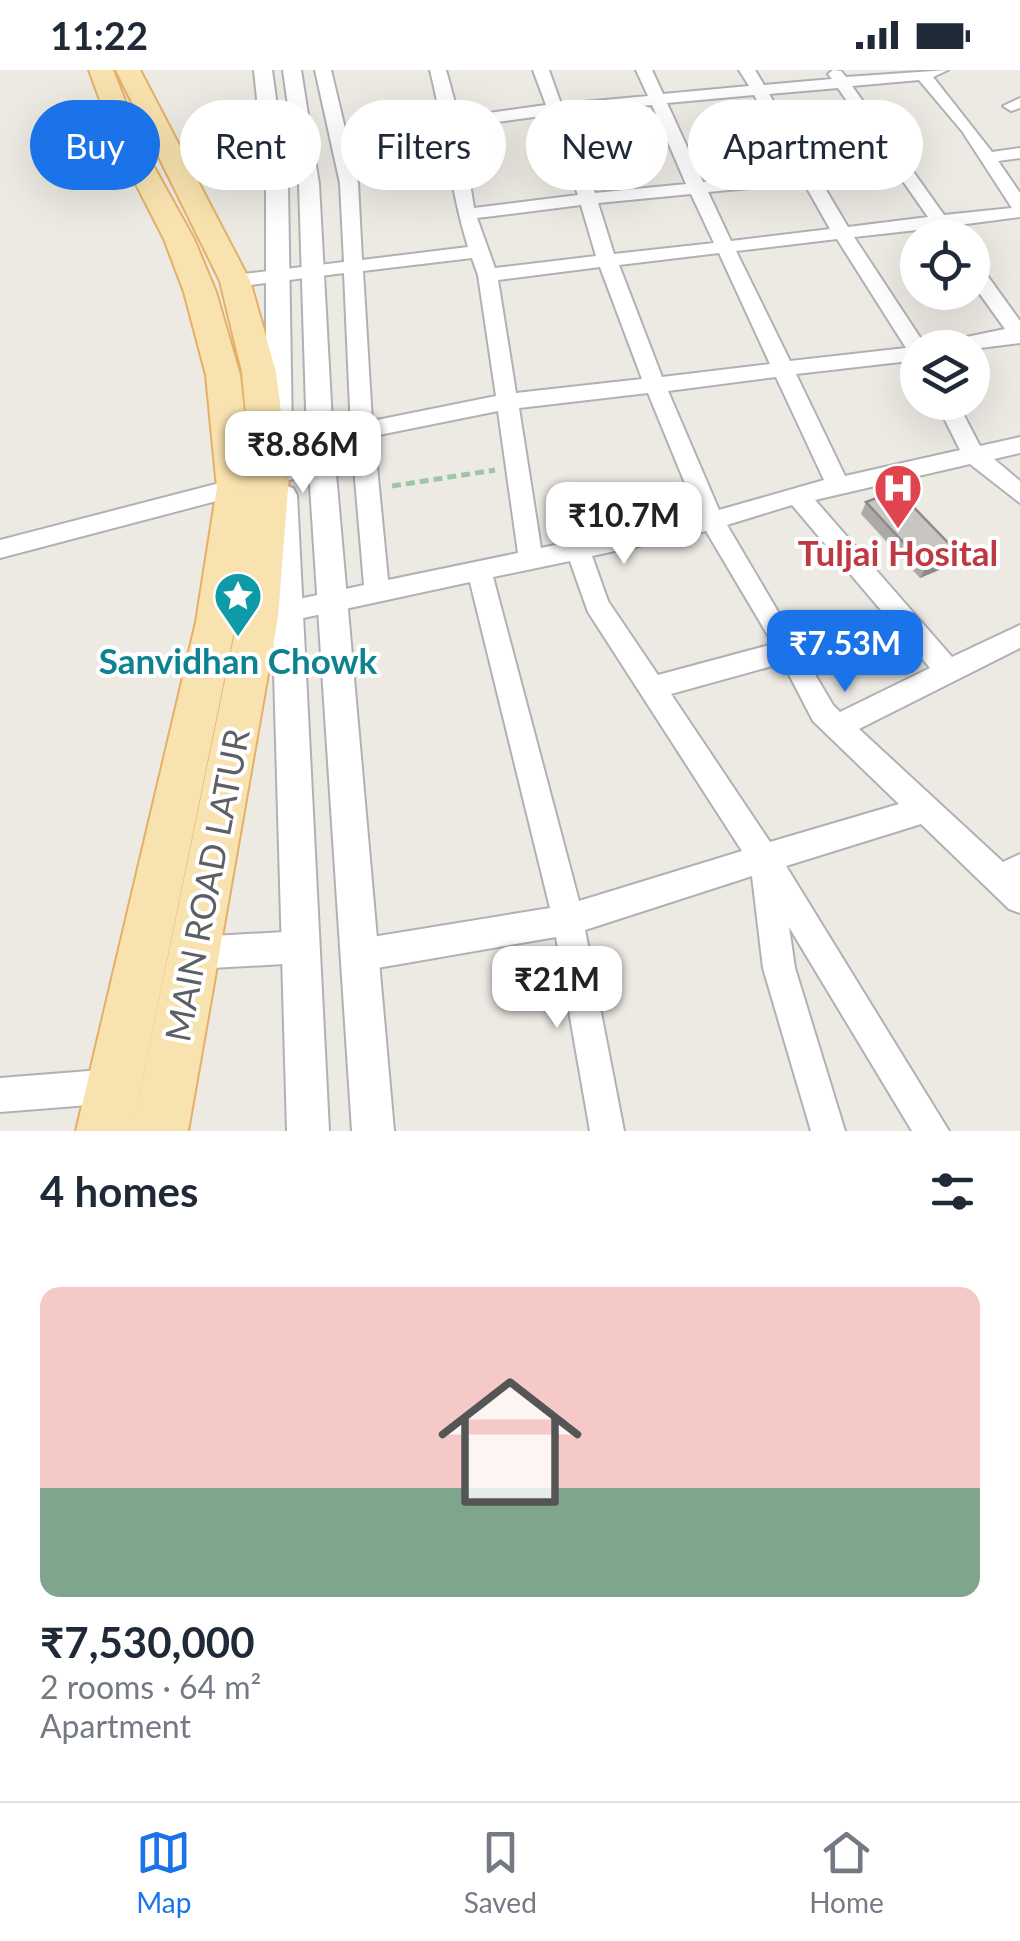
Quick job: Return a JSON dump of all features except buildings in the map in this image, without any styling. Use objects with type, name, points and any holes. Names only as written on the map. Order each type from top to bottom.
[{"type":"main road","name":"MAIN ROAD LATUR","points":[[101,70],[130,149],[178,239],[200,292],[223,375],[262,479],[216,622],[104,1131]]},
{"type":"main road","name":"MAIN ROAD LATUR","points":[[128,70],[235,281],[258,372],[273,615],[194,953],[160,1131]]},
{"type":"street","points":[[262,479],[278,275],[276,187],[263,70]]},
{"type":"street","points":[[292,70],[309,184],[322,465],[372,1131]]},
{"type":"street","points":[[322,70],[349,183],[362,431],[377,592]]},
{"type":"street","points":[[438,70],[446,100]]},
{"type":"street","points":[[541,70],[552,100]]},
{"type":"street","points":[[644,70],[656,100],[759,90],[838,76],[928,72],[989,157],[1020,209],[979,220]]},
{"type":"street","points":[[747,70],[765,100]]},
{"type":"street","points":[[838,76],[939,220]]},
{"type":"street","points":[[668,126],[688,169]]},
{"type":"street","points":[[989,157],[1020,153]]},
{"type":"street","points":[[467,214],[688,189]]},
{"type":"street","points":[[460,190],[488,274],[504,402],[518,466],[531,560]]},
{"type":"street","points":[[585,190],[655,385],[712,521],[823,713],[926,809],[1014,882]]},
{"type":"street","points":[[698,190],[838,486]]},
{"type":"street","points":[[818,190],[904,330]]},
{"type":"street","points":[[488,274],[842,232],[900,230]]},
{"type":"street","points":[[235,281],[479,252]]},
{"type":"street","points":[[990,293],[1019,334],[990,340]]},
{"type":"street","points":[[362,431],[504,402],[900,354]]},
{"type":"street","points":[[956,420],[974,455],[1020,494]]},
{"type":"street","points":[[216,622],[273,615],[480,573],[1020,445]]},
{"type":"street","points":[[0,549],[322,465]]},
{"type":"street","points":[[797,495],[948,671]]},
{"type":"street","points":[[578,550],[598,606],[764,858],[932,1131]]},
{"type":"street","points":[[480,573],[568,920],[607,1131]]},
{"type":"street","points":[[273,615],[302,947],[308,1131]]},
{"type":"street","points":[[836,727],[1020,636]]},
{"type":"street","points":[[652,688],[790,650]]},
{"type":"street","points":[[360,955],[568,920],[926,809]]},
{"type":"street","points":[[764,858],[779,968],[828,1131]]},
{"type":"street","points":[[194,953],[302,947]]},
{"type":"street","points":[[0,1095],[114,1086]]},
{"type":"path","points":[[368,490],[518,466]]},
{"type":"place","name":"Tuljai Hosital","points":[[898,530]]},
{"type":"place","name":"Sanvidhan Chowk","points":[[238,638]]}]
